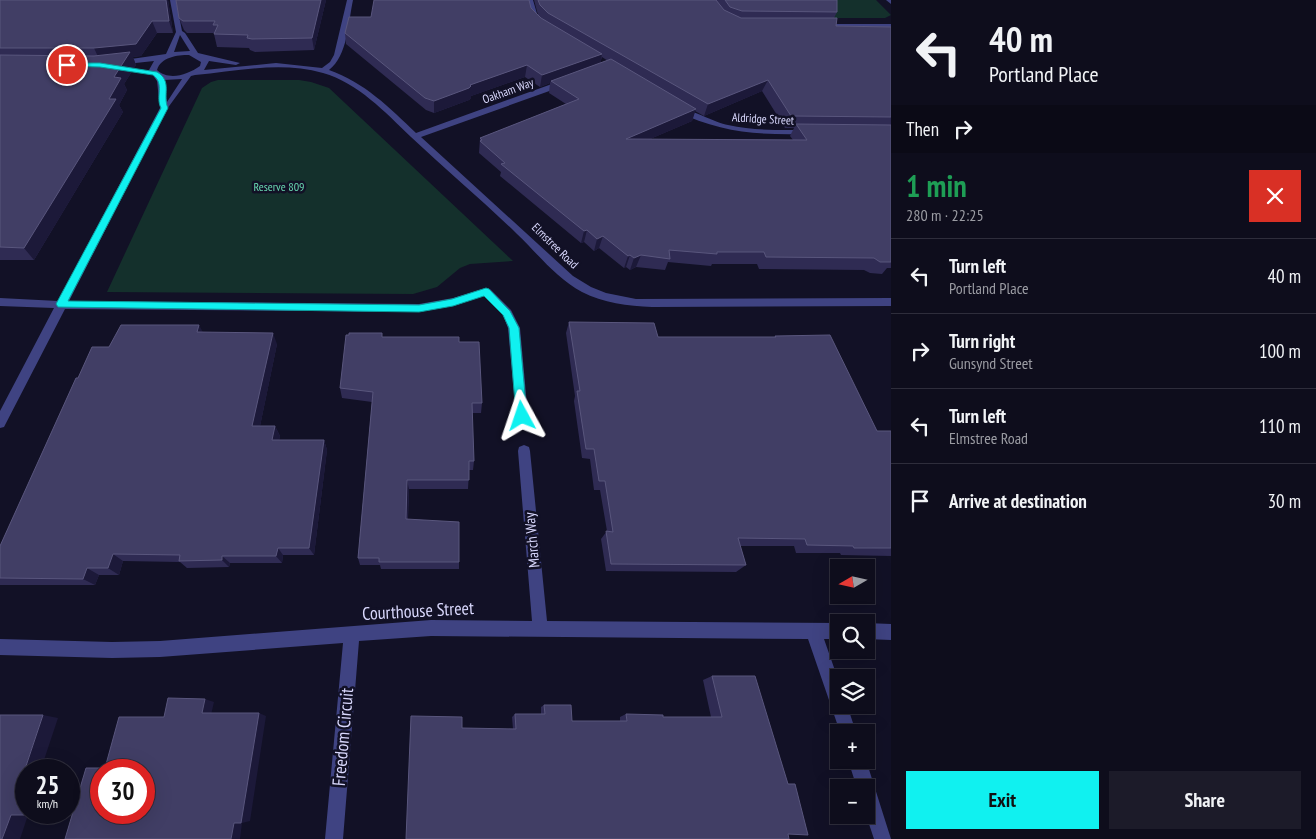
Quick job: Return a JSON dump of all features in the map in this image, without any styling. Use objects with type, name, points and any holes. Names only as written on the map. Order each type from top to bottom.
[{"type":"street","points":[[173,0],[179,32],[183,34],[194,54]]},
{"type":"street","points":[[323,71],[333,63],[338,55],[350,0]]},
{"type":"street","points":[[530,0],[534,18],[543,27]]},
{"type":"street","points":[[814,26],[891,26]]},
{"type":"street","points":[[164,108],[162,104],[164,88],[153,67],[166,57],[179,32]]},
{"type":"street","points":[[138,70],[109,65],[182,53],[194,54]]},
{"type":"street","name":"Elmstree Road","points":[[194,54],[203,58],[256,66]]},
{"type":"street","points":[[0,423],[164,108],[170,104],[191,75],[203,67],[205,61],[203,58]]},
{"type":"street","name":"Elmstree Road","points":[[157,74],[172,78],[256,66],[292,66],[323,71],[344,78],[360,88],[415,136],[534,244],[571,281],[599,294],[618,300],[657,305],[696,302],[891,302]]},
{"type":"street","points":[[146,72],[157,74]]},
{"type":"street","name":"Oakham Way","points":[[415,136],[573,80]]},
{"type":"street","name":"Aldridge Street","points":[[672,104],[703,122],[731,130],[812,132]]},
{"type":"street","points":[[0,302],[419,308],[453,302],[486,292],[507,313],[514,328],[522,416]]},
{"type":"street","name":"March Way","points":[[524,451],[540,628]]},
{"type":"street","name":"Courthouse Street","points":[[0,647],[112,650],[160,649],[431,628],[830,631]]},
{"type":"street","points":[[813,631],[845,724]]},
{"type":"street","points":[[875,632],[891,632]]},
{"type":"street","name":"Freedom Circuit","points":[[334,839],[352,634]]},
{"type":"street","points":[[875,815],[883,839]]},
{"type":"green space","points":[[729,0],[876,0],[891,15],[885,18],[758,18]]},
{"type":"green space","name":"Reserve 809","points":[[218,80],[299,80],[329,88],[513,261],[470,264],[460,268],[437,287],[413,294],[107,292],[202,88]]},
{"type":"building","points":[[0,0],[166,0],[169,21],[152,21],[136,44],[94,48],[0,48]]},
{"type":"building","points":[[176,0],[321,0],[312,38],[252,39],[247,38],[248,35],[214,34],[218,25],[213,25],[215,21],[183,21],[179,18]]},
{"type":"building","points":[[374,0],[529,0],[531,8],[541,18],[602,54],[542,75],[527,65],[470,85],[469,88],[434,101],[425,98],[345,33],[349,17],[371,17]]},
{"type":"building","points":[[538,0],[716,0],[724,10],[741,18],[837,18],[836,26],[891,27],[891,117],[791,116],[768,80],[708,104],[548,13]]},
{"type":"building","points":[[725,0],[837,0],[837,12],[742,11],[730,7]]},
{"type":"building","points":[[130,52],[114,77],[121,78],[109,99],[116,99],[24,248],[0,247],[0,55],[94,56]]},
{"type":"building","points":[[611,59],[696,109],[626,139],[807,140],[796,124],[891,125],[891,262],[880,262],[874,258],[766,257],[764,252],[717,252],[717,254],[669,250],[670,259],[641,255],[634,258],[630,255],[628,256],[603,236],[597,239],[587,230],[584,231],[501,164],[505,163],[480,141],[482,140],[480,138],[579,99],[551,81]]},
{"type":"building","points":[[569,322],[654,323],[658,337],[830,335],[877,431],[891,431],[891,548],[807,545],[805,539],[738,538],[746,565],[611,564],[606,531],[613,532],[605,481],[599,481],[594,449],[586,449],[577,391],[580,391]]},
{"type":"building","points":[[121,325],[199,325],[197,332],[273,333],[252,426],[275,426],[272,440],[324,440],[309,548],[278,548],[276,556],[222,556],[222,560],[179,561],[180,555],[113,554],[108,568],[87,568],[83,579],[0,578],[0,546],[76,378],[78,378],[92,347],[109,347]]},
{"type":"building","points":[[349,333],[382,333],[382,337],[459,337],[459,342],[479,342],[482,403],[472,403],[474,461],[469,461],[469,480],[407,480],[406,519],[459,522],[459,562],[379,562],[379,558],[358,558],[373,392],[340,388],[346,335],[349,335]]},
{"type":"building","points":[[712,676],[755,676],[788,784],[795,784],[808,835],[788,834],[789,839],[406,839],[411,716],[462,717],[462,728],[516,729],[515,714],[545,714],[544,705],[571,705],[572,721],[627,721],[626,714],[663,715],[663,717],[722,717]]},
{"type":"building","points":[[168,698],[205,699],[202,713],[259,713],[241,823],[234,823],[231,839],[65,839],[69,824],[80,824],[80,788],[86,768],[90,768],[90,824],[155,824],[155,759],[107,759],[119,717],[164,717]]},
{"type":"building","points":[[0,715],[43,715],[28,759],[15,759],[15,815],[11,815],[2,839],[0,839]]},
{"type":"route","points":[[67,65],[100,65],[155,73],[159,76],[164,88],[162,104],[164,108],[61,304],[90,306],[419,308],[453,302],[486,292],[507,313],[514,328],[522,416]]}]
